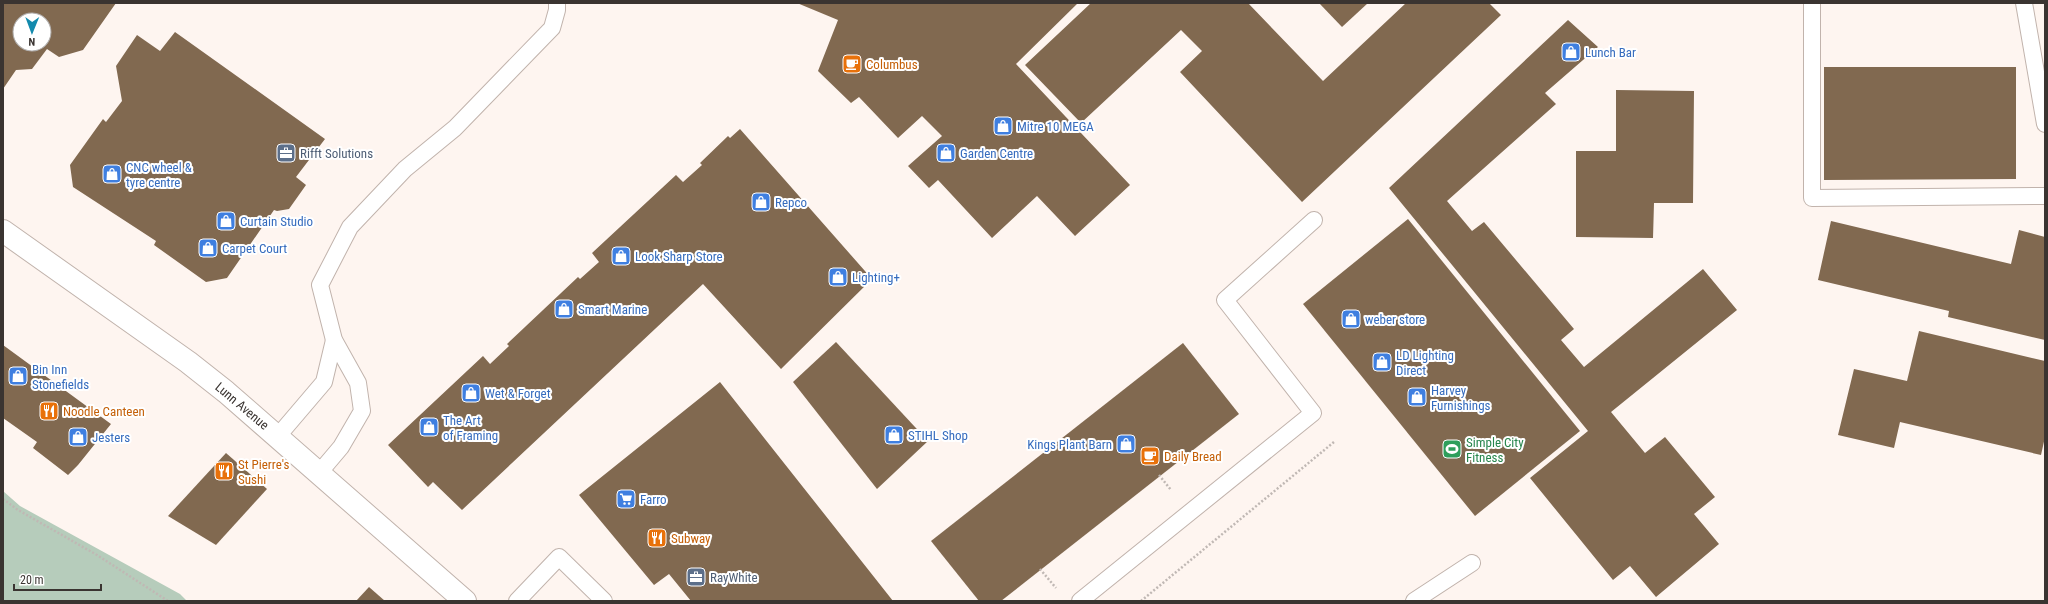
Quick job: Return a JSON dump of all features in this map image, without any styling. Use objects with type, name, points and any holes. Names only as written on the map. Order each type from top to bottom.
[{"type":"main road","name":"Lunn Avenue","points":[[3,231],[188,362],[278,436],[465,601]]},
{"type":"lane","points":[[319,473],[341,447],[362,411],[358,383],[334,340],[320,286],[350,228],[405,169],[455,128],[552,28],[558,10],[557,3]]},
{"type":"lane","points":[[1812,3],[1812,198],[2045,196]]},
{"type":"lane","points":[[2024,3],[2045,124]]},
{"type":"lane","points":[[1080,601],[1313,413],[1225,300],[1314,220]]},
{"type":"lane","points":[[278,436],[324,382],[334,340]]},
{"type":"lane","points":[[517,601],[559,557],[604,601]]},
{"type":"lane","points":[[1414,601],[1472,563]]},
{"type":"path","points":[[1141,601],[1334,442]]},
{"type":"path","points":[[1159,475],[1171,490]]},
{"type":"path","points":[[3,499],[18,510],[97,555],[168,601]]},
{"type":"path","points":[[1040,569],[1056,588]]},
{"type":"green space","points":[[3,491],[20,506],[180,594],[187,601],[3,601]]},
{"type":"building","points":[[3,3],[116,3],[83,50],[59,57],[52,52],[52,12],[12,12],[12,52],[45,52],[32,69],[16,70],[3,89]]},
{"type":"building","name":"Mitre 10 MEGA","points":[[797,3],[1078,3],[1016,64],[1130,185],[1075,236],[1037,196],[992,238],[938,180],[929,188],[908,166],[942,136],[922,116],[898,138],[859,97],[851,103],[818,71],[838,20]]},
{"type":"building","points":[[1091,3],[1248,3],[1323,81],[1406,3],[1489,3],[1501,15],[1302,202],[1180,72],[1202,51],[1181,30],[1081,123],[1025,65]]},
{"type":"building","points":[[1319,3],[1368,3],[1342,27]]},
{"type":"building","points":[[1568,20],[1598,47],[1545,93],[1556,104],[1447,201],[1472,231],[1484,222],[1574,329],[1561,340],[1584,367],[1703,269],[1737,310],[1611,412],[1645,453],[1665,437],[1715,497],[1694,514],[1719,544],[1656,597],[1630,566],[1613,580],[1530,478],[1588,431],[1389,188]]},
{"type":"building","points":[[175,32],[325,139],[296,177],[306,185],[289,209],[274,210],[227,278],[206,282],[154,245],[156,241],[73,187],[70,165],[103,119],[106,122],[122,101],[116,66],[137,35],[160,51]]},
{"type":"building","points":[[1824,67],[2016,67],[2016,179],[1824,180]]},
{"type":"building","points":[[1616,90],[1694,91],[1693,203],[1654,203],[1653,238],[1576,237],[1576,151],[1616,151]]},
{"type":"building","points":[[740,129],[872,279],[781,369],[703,284],[462,510],[433,482],[428,487],[388,445],[483,356],[490,364],[509,346],[507,344],[578,277],[580,279],[599,262],[592,253],[676,175],[683,182],[702,165],[700,163],[728,136],[730,138]]},
{"type":"building","points":[[1408,219],[1580,431],[1475,516],[1303,304]]},
{"type":"building","points":[[1831,221],[2011,264],[2019,230],[2045,237],[2045,340],[1948,317],[1949,311],[1818,280]]},
{"type":"building","points":[[1919,331],[2045,361],[2045,437],[2041,455],[1900,422],[1894,448],[1838,435],[1854,369],[1907,381]]},
{"type":"building","points":[[836,342],[928,441],[877,489],[793,382]]},
{"type":"building","name":"Kings Plant Barn","points":[[1183,343],[1239,414],[1001,601],[979,601],[931,541]]},
{"type":"building","points":[[3,345],[111,424],[68,475],[33,448],[37,442],[3,418]]},
{"type":"building","points":[[720,382],[893,601],[691,601],[669,574],[654,585],[579,495]]},
{"type":"building","points":[[226,453],[267,489],[216,545],[168,516]]},
{"type":"building","points":[[369,587],[385,601],[356,601]]},
{"type":"place","name":"Lunch Bar","points":[[1571,52]]},
{"type":"place","name":"Columbus","points":[[852,64]]},
{"type":"place","name":"Mitre 10 MEGA","points":[[1003,126]]},
{"type":"place","name":"Rifft Solutions","points":[[286,153]]},
{"type":"place","name":"Garden Centre","points":[[946,153]]},
{"type":"place","name":"CNC wheel & tyre centre","points":[[112,174]]},
{"type":"place","name":"Repco","points":[[761,202]]},
{"type":"place","name":"Curtain Studio","points":[[226,221]]},
{"type":"place","name":"Carpet Court","points":[[208,248]]},
{"type":"place","name":"Look Sharp Store","points":[[621,256]]},
{"type":"place","name":"Lighting+","points":[[838,277]]},
{"type":"place","name":"Smart Marine","points":[[564,309]]},
{"type":"place","name":"weber store","points":[[1351,319]]},
{"type":"place","name":"LD Lighting Direct","points":[[1382,362]]},
{"type":"place","name":"Bin Inn Stonefields","points":[[18,376]]},
{"type":"place","name":"Wet & Forget","points":[[471,393]]},
{"type":"place","name":"Harvey Furnishings","points":[[1417,397]]},
{"type":"place","name":"Noodle Canteen","points":[[49,411]]},
{"type":"place","name":"The Art of Framing","points":[[429,427]]},
{"type":"place","name":"STIHL Shop","points":[[894,435]]},
{"type":"place","name":"Jesters","points":[[78,437]]},
{"type":"place","name":"Kings Plant Barn","points":[[1126,444]]},
{"type":"place","name":"Simple City Fitness","points":[[1452,449]]},
{"type":"place","name":"Daily Bread","points":[[1150,456]]},
{"type":"place","name":"St Pierre's Sushi","points":[[224,471]]},
{"type":"place","name":"Farro","points":[[626,499]]},
{"type":"place","name":"Subway","points":[[657,538]]},
{"type":"place","name":"RayWhite","points":[[696,577]]}]
